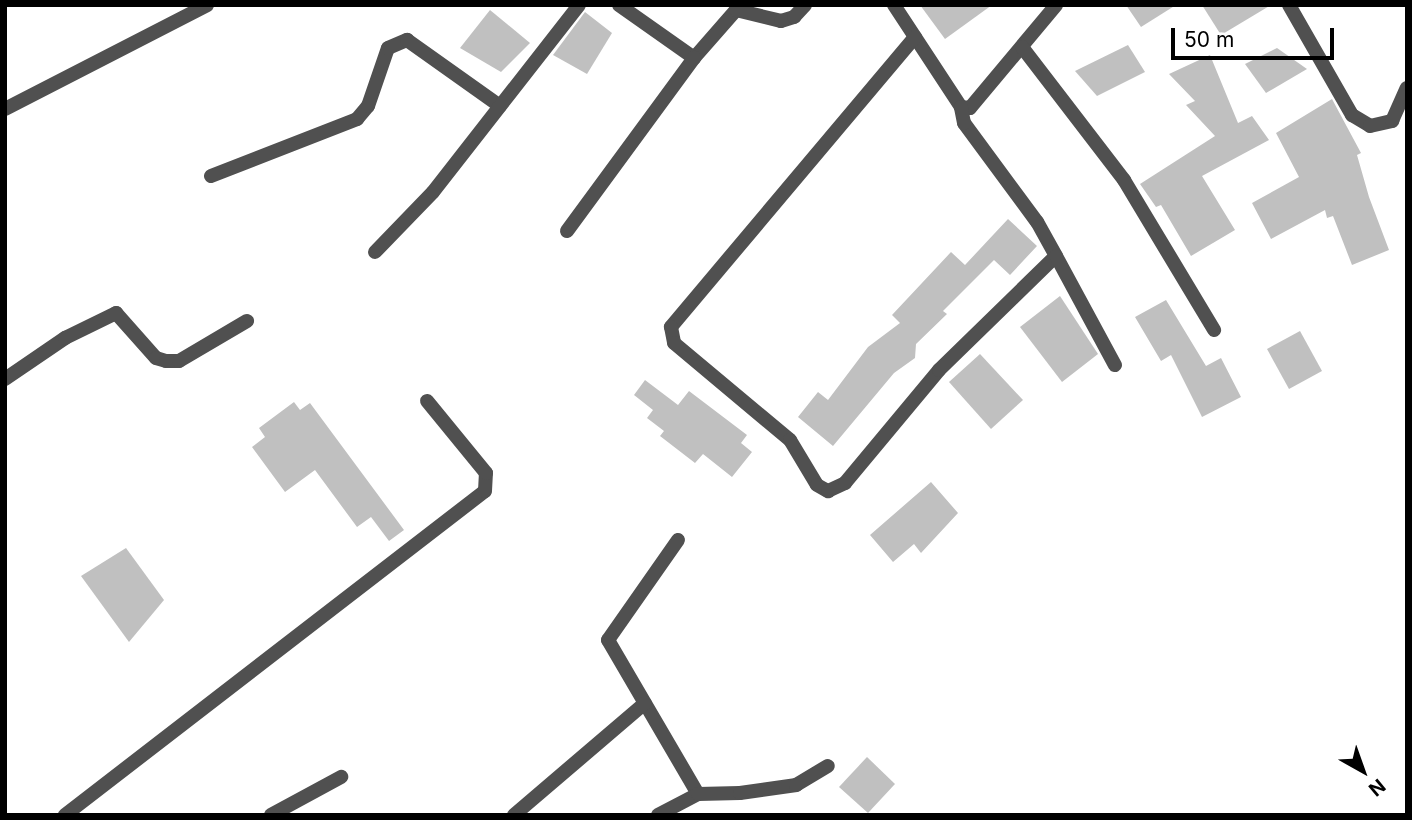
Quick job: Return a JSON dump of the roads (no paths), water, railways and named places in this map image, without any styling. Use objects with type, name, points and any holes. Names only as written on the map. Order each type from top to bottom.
[{"type":"street","points":[[5,109],[207,5]]},
{"type":"street","points":[[375,252],[433,192],[579,5]]},
{"type":"street","points":[[619,5],[694,58]]},
{"type":"street","points":[[567,231],[694,58],[736,10],[781,21],[794,17],[805,5]]},
{"type":"street","points":[[894,5],[961,107],[964,123],[1037,222],[1115,365]]},
{"type":"street","points":[[961,107],[970,108],[1056,5]]},
{"type":"street","points":[[1289,5],[1352,115],[1370,126],[1392,121],[1407,88]]},
{"type":"street","points":[[915,37],[671,327],[674,343],[790,440],[817,485],[828,491],[845,483],[939,370],[1056,256]]},
{"type":"street","points":[[211,176],[357,119],[368,106],[388,48],[407,40],[500,106]]},
{"type":"street","points":[[1022,47],[1124,180],[1214,330]]},
{"type":"street","points":[[5,379],[65,338],[116,313],[156,358],[166,362],[178,360],[247,321]]},
{"type":"street","points":[[65,815],[485,491],[486,473],[427,401]]},
{"type":"street","points":[[678,540],[608,640],[698,793]]},
{"type":"street","points":[[514,815],[645,703]]},
{"type":"street","points":[[658,815],[698,793],[740,793],[796,785],[828,766]]},
{"type":"street","points":[[271,815],[341,777]]}]
